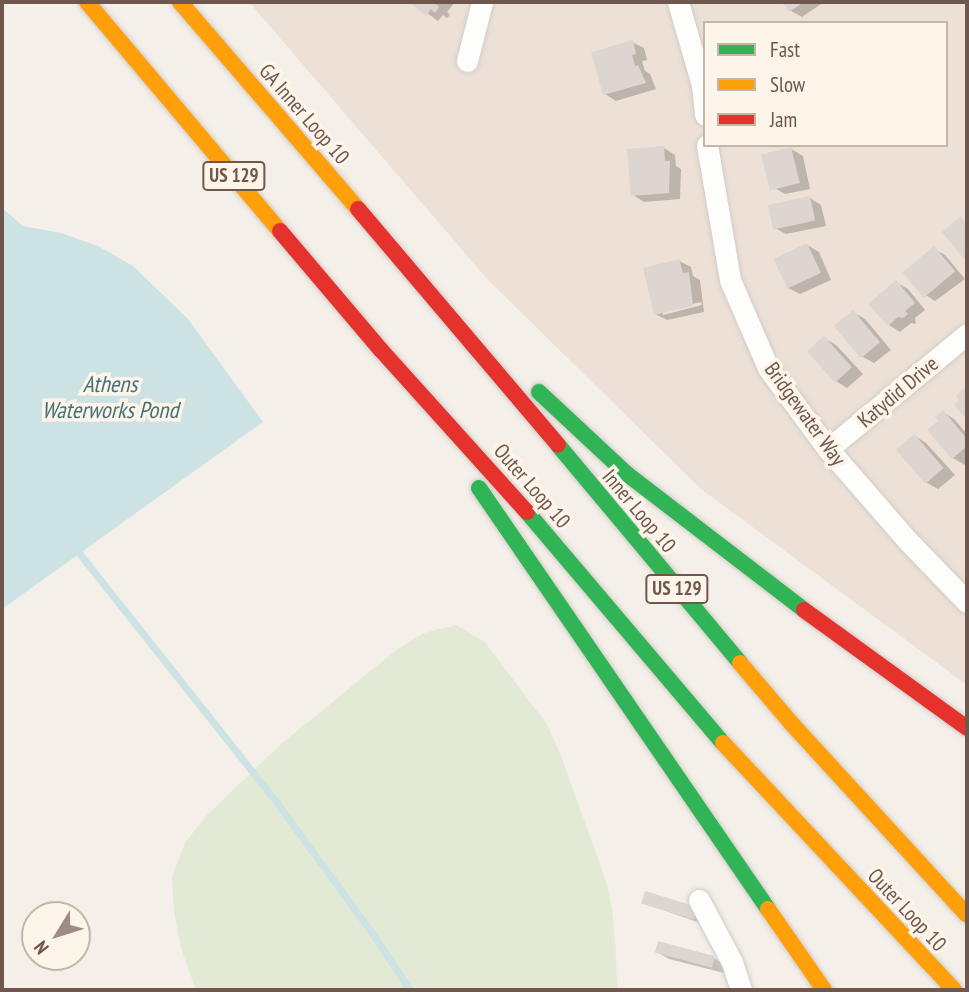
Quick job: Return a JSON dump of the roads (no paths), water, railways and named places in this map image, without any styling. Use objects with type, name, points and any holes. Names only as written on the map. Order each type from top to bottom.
[{"type":"highway","name":"Outer Loop 10","points":[[87,2],[381,350],[519,502],[718,738],[954,990]]},
{"type":"highway","name":"GA Inner Loop 10","points":[[180,2],[397,254]]},
{"type":"highway","points":[[397,254],[503,355]]},
{"type":"highway","name":"Inner Loop 10","points":[[397,254],[782,713],[967,915]]},
{"type":"highway","points":[[381,350],[497,513],[824,990]]},
{"type":"highway","points":[[528,381],[580,433],[728,554],[967,728]]},
{"type":"street","points":[[467,61],[482,2]]},
{"type":"street","points":[[678,2],[703,95]]},
{"type":"street","name":"Bridgewater Way","points":[[707,147],[730,280],[768,368],[828,449],[908,541],[967,602]]},
{"type":"street","name":"Katydid Drive","points":[[828,449],[967,334]]},
{"type":"street","points":[[699,900],[732,962],[741,990]]},
{"type":"water","name":"Athens Waterworks Pond","points":[[2,208],[23,226],[61,233],[98,246],[133,266],[188,319],[263,422],[2,609]]},
{"type":"waterway","points":[[79,553],[277,803],[370,930],[410,990]]}]
